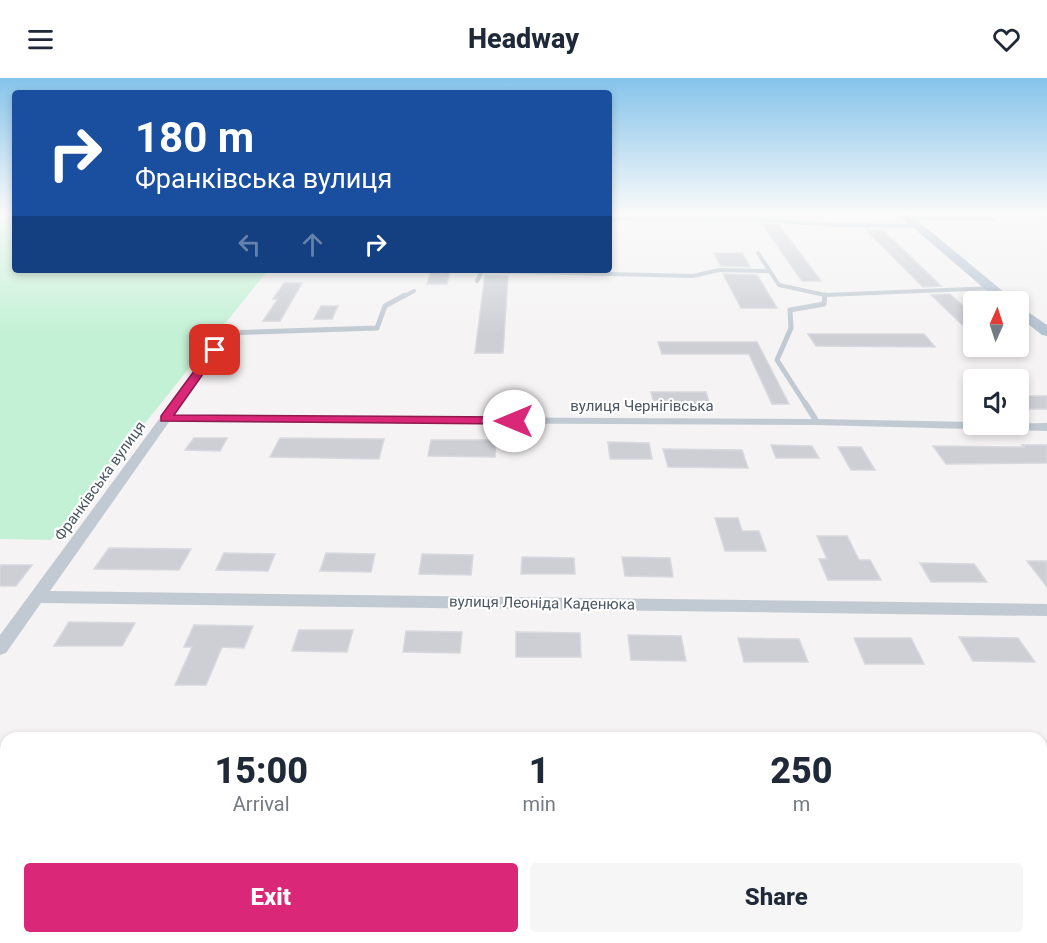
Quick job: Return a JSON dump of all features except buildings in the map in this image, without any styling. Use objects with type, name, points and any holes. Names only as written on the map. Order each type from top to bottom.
[{"type":"main road","points":[[949,252],[996,291]]},
{"type":"main road","points":[[1029,318],[1047,332]]},
{"type":"street","name":"Франківська вулиця","points":[[0,648],[7,629],[37,597],[227,333]]},
{"type":"street","name":"вулиця Чернігівська","points":[[165,419],[817,422],[1047,426]]},
{"type":"street","name":"вулиця Леоніда Каденюка","points":[[37,597],[1047,610]]},
{"type":"lane","points":[[758,253],[779,285],[825,295],[993,288]]},
{"type":"lane","points":[[612,272],[693,276],[719,270],[768,271]]},
{"type":"lane","points":[[477,280],[481,273]]},
{"type":"lane","points":[[227,333],[377,328],[385,306],[414,291]]},
{"type":"lane","points":[[817,422],[777,360],[791,328],[790,310],[824,304],[825,295]]},
{"type":"green space","points":[[0,252],[12,252],[12,273],[266,273],[51,540],[0,539]]},
{"type":"route","points":[[215,350],[165,419],[514,421]]}]
